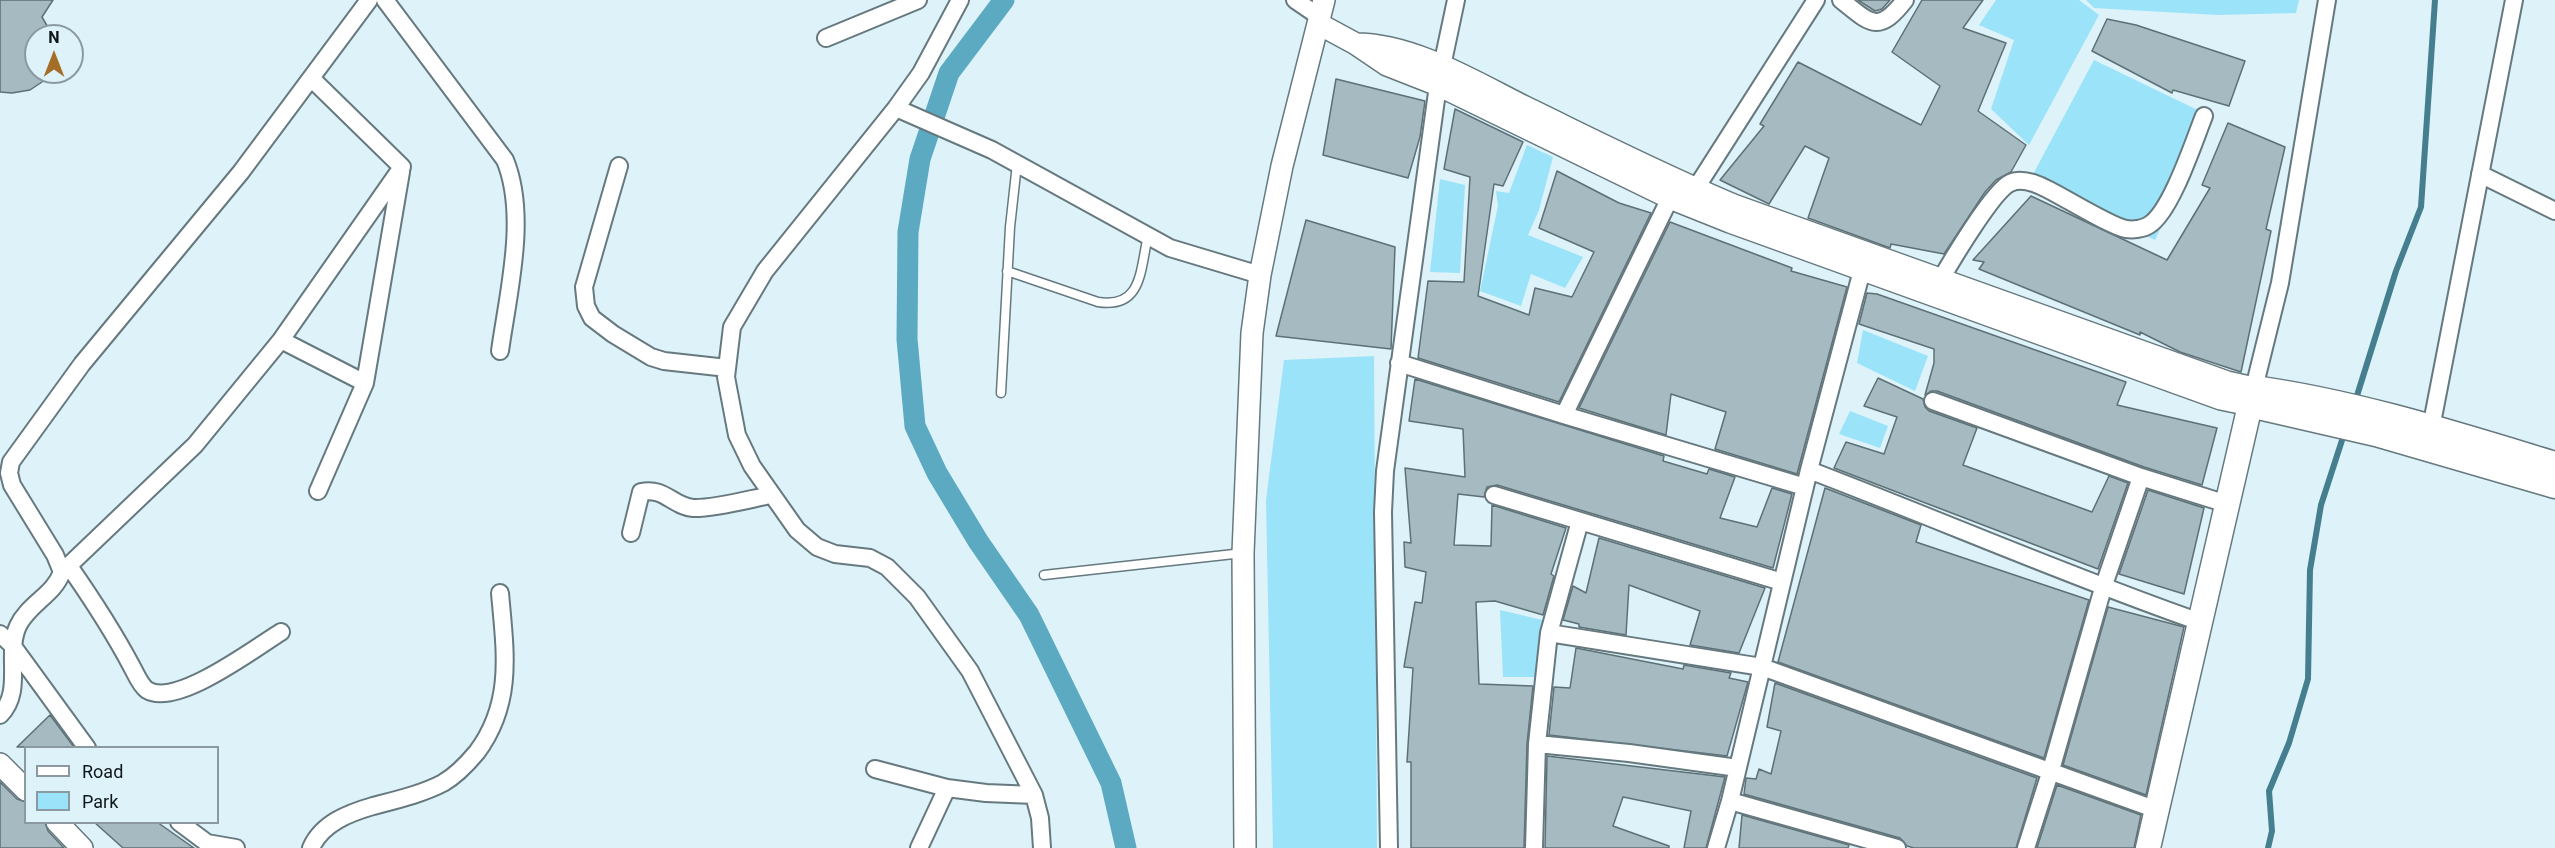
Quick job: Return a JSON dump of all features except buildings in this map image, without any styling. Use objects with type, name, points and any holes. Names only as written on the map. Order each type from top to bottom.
[{"type":"main road","points":[[2148,848],[2252,396],[2303,405],[2379,424],[2555,486]]},
{"type":"main road","points":[[2379,424],[2431,428],[2555,464]]},
{"type":"street","points":[[281,632],[224,668],[183,689],[157,693],[145,689],[112,630],[6,484],[11,462],[82,364],[241,172],[369,0]]},
{"type":"street","points":[[385,0],[505,160],[510,172],[514,195],[515,243],[500,351]]},
{"type":"street","points":[[826,38],[918,0]]},
{"type":"street","points":[[960,0],[921,73],[896,108],[765,271],[732,327],[727,368],[730,401],[738,435],[752,466],[797,530],[817,547],[835,554],[870,558],[887,567],[917,597],[970,671],[1034,795],[1040,818],[1042,848]]},
{"type":"street","points":[[1295,0],[1321,14],[1356,44],[1384,46],[1683,197],[1865,261],[2222,399],[2252,396]]},
{"type":"street","points":[[1389,848],[1383,512],[1385,471],[1440,76],[1456,0]]},
{"type":"street","points":[[1564,416],[1683,197],[1816,0]]},
{"type":"street","points":[[1841,0],[1865,20],[1874,23],[1890,17],[1905,0]]},
{"type":"street","points":[[2252,396],[2280,283],[2327,0]]},
{"type":"street","points":[[2431,428],[2514,0]]},
{"type":"street","points":[[1245,848],[1243,553],[1250,355],[1260,275],[1289,135],[1321,14]]},
{"type":"street","points":[[311,78],[402,167]]},
{"type":"street","points":[[896,108],[992,150],[1180,252],[1260,275]]},
{"type":"street","points":[[1941,279],[1967,236],[2000,190],[2008,183],[2027,181],[2045,188],[2118,226],[2138,229],[2148,225],[2157,218],[2166,204],[2183,170],[2204,116]]},
{"type":"street","points":[[619,166],[584,286],[586,306],[592,318],[651,357],[664,361],[727,368]]},
{"type":"street","points":[[0,715],[5,710],[11,695],[6,640],[27,612],[58,583],[66,569],[195,445],[281,340],[402,167]]},
{"type":"street","points":[[318,492],[365,383],[402,167]]},
{"type":"street","points":[[2480,174],[2555,211]]},
{"type":"street","points":[[1865,261],[1941,279],[2227,382],[2252,396]]},
{"type":"street","points":[[1716,848],[1730,801],[1809,470],[1865,261]]},
{"type":"street","points":[[281,340],[365,383]]},
{"type":"street","points":[[1399,363],[1564,416],[1805,487]]},
{"type":"street","points":[[1933,401],[2141,477],[2227,504]]},
{"type":"street","points":[[1809,470],[1933,517],[2103,588],[2200,622]]},
{"type":"street","points":[[2026,848],[2051,770],[2103,588],[2141,477]]},
{"type":"street","points":[[631,533],[641,492],[659,492],[682,505],[695,508],[771,495]]},
{"type":"street","points":[[1494,495],[1782,582]]},
{"type":"street","points":[[1534,848],[1538,744],[1550,633],[1580,521]]},
{"type":"street","points":[[311,848],[319,835],[335,821],[352,812],[442,784],[468,764],[482,745],[499,713],[503,696],[506,658],[500,593]]},
{"type":"street","points":[[1550,633],[1762,667],[2157,810]]},
{"type":"street","points":[[6,640],[86,746]]},
{"type":"street","points":[[1538,744],[1629,753],[1738,768]]},
{"type":"street","points":[[0,764],[24,788]]},
{"type":"street","points":[[875,769],[947,788],[986,793],[1034,795]]},
{"type":"street","points":[[920,848],[947,788]]},
{"type":"street","points":[[1730,801],[1897,848]]},
{"type":"street","points":[[59,824],[82,848]]},
{"type":"street","points":[[182,824],[207,843],[236,848]]},
{"type":"lane","points":[[1001,393],[1007,271],[1017,164]]},
{"type":"lane","points":[[1007,271],[1098,302],[1113,304],[1132,296],[1148,236]]},
{"type":"lane","points":[[1044,575],[1243,553]]},
{"type":"green space","points":[[1996,0],[2079,0],[2099,15],[2029,145],[1991,109],[2014,40],[1979,25]]},
{"type":"green space","points":[[2086,0],[2299,0],[2296,13],[2218,15],[2094,8]]},
{"type":"green space","points":[[2094,60],[2212,117],[2155,240],[2030,180]]},
{"type":"green space","points":[[1527,145],[1553,157],[1539,210],[1528,235],[1583,257],[1565,288],[1531,274],[1521,306],[1480,291],[1498,206],[1496,191],[1509,193]]},
{"type":"green space","points":[[1440,179],[1465,185],[1460,273],[1430,272]]},
{"type":"green space","points":[[1863,330],[1928,356],[1915,391],[1857,363]]},
{"type":"green space","points":[[1374,356],[1377,848],[1273,848],[1266,500],[1284,360]]},
{"type":"green space","points":[[1850,411],[1888,426],[1880,448],[1839,434]]},
{"type":"green space","points":[[1500,610],[1555,623],[1551,677],[1503,677]]},
{"type":"waterway","points":[[1004,0],[949,73],[920,159],[908,232],[907,339],[915,426],[937,473],[978,541],[1029,615],[1111,783],[1126,848]]},
{"type":"waterway","points":[[2355,402],[2396,271],[2421,207],[2435,0]]},
{"type":"waterway","points":[[2268,848],[2272,831],[2269,791],[2289,743],[2308,679],[2310,570],[2321,505],[2345,431]]}]
